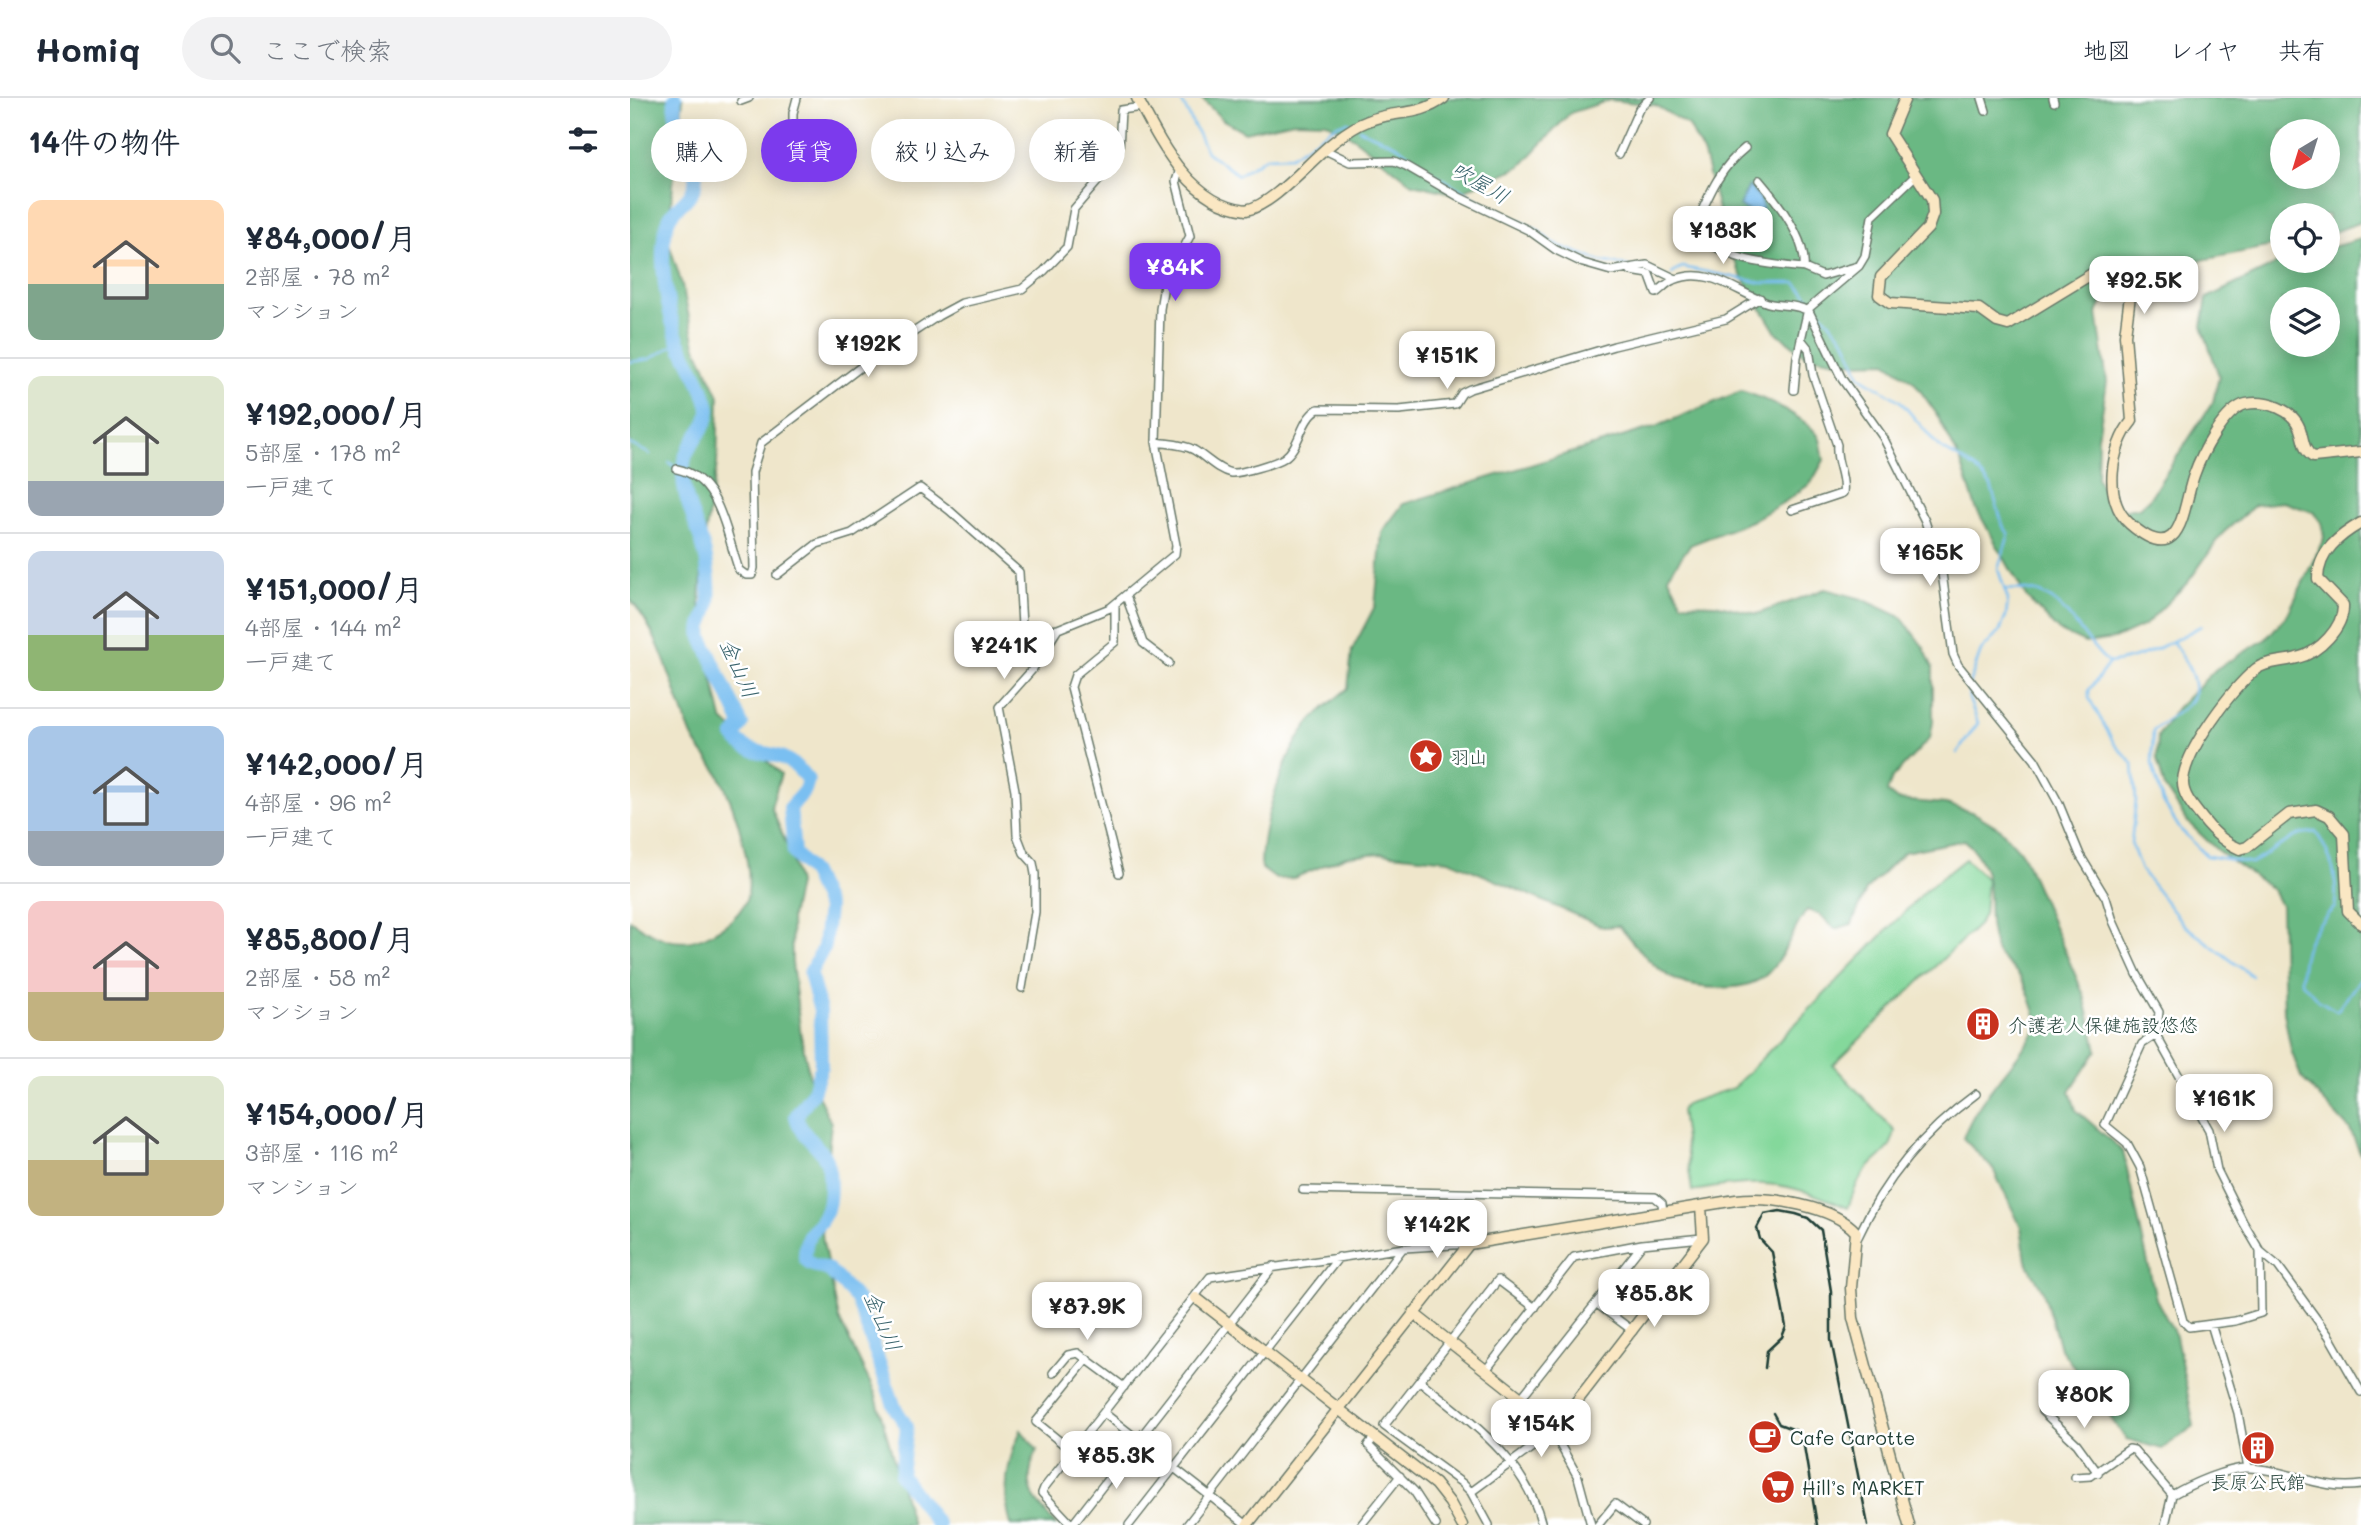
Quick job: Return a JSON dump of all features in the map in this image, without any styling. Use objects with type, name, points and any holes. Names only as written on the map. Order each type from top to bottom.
[{"type":"street","points":[[793,119],[797,98]]},
{"type":"street","points":[[677,469],[696,477],[709,491],[722,517],[739,570],[746,575],[752,575],[752,472],[761,443],[862,366],[938,316],[962,303],[1022,289],[1044,271],[1067,247],[1074,209],[1099,180],[1119,149],[1121,110],[1139,103],[1180,169],[1203,195],[1246,210],[1284,185],[1325,150],[1368,121],[1430,109],[1444,98]]},
{"type":"street","points":[[1619,155],[1639,109],[1650,98]]},
{"type":"street","points":[[1905,98],[1890,134],[1932,200],[1933,214],[1928,228],[1881,277],[1880,295],[1890,303],[1979,309],[2008,325],[2108,264],[2120,265],[2126,270],[2132,280],[2125,335],[2132,421],[2122,432],[2116,453],[2113,492],[2117,509],[2141,533],[2162,539],[2172,536],[2179,529],[2193,477],[2204,449],[2230,413],[2241,405],[2268,404],[2292,416],[2300,429],[2307,452],[2313,457],[2361,452]]},
{"type":"street","points":[[1982,98],[1986,111]]},
{"type":"street","points":[[1745,148],[1730,160],[1704,205],[1699,220],[1704,236],[1719,249],[1741,257],[1804,268],[1823,276],[1858,266]]},
{"type":"street","points":[[1325,150],[1350,162],[1394,161],[1406,166],[1461,198],[1528,230],[1556,250],[1583,263],[1611,271],[1647,265],[1676,279]]},
{"type":"street","points":[[777,575],[817,544],[852,533],[919,488],[949,510],[1019,572],[1022,626],[1031,632],[1058,629],[1115,604],[1168,562],[1175,554],[1177,545],[1156,442],[1160,309],[1164,285],[1190,236],[1176,181],[1180,169]]},
{"type":"street","points":[[1794,390],[1807,310],[1858,266],[1865,256],[1872,218],[1915,176]]},
{"type":"street","points":[[1759,180],[1773,195],[1801,244],[1805,256],[1804,268]]},
{"type":"street","points":[[1632,271],[1649,274],[1657,293],[1676,279],[1698,276],[1716,279],[1775,304],[1797,305],[1807,310],[1842,379],[1883,437],[1924,520],[1942,573],[1953,654],[1958,665],[2035,760],[2059,804],[2080,855],[2106,898],[2137,974],[2159,1012],[2156,1035],[2209,1130],[2217,1170],[2260,1251],[2278,1266],[2329,1336],[2361,1392]]},
{"type":"street","points":[[1156,442],[1192,449],[1232,473],[1242,472],[1283,459],[1293,449],[1311,414],[1318,410],[1399,410],[1455,404],[1462,393],[1470,389],[1614,346],[1726,319],[1760,298]]},
{"type":"street","points":[[1792,510],[1843,493],[1844,486],[1836,455],[1837,445],[1813,375],[1809,349],[1801,340]]},
{"type":"street","points":[[2361,523],[2339,536],[2318,568],[2318,579],[2343,605],[2340,624],[2301,658],[2255,670],[2203,732],[2182,783],[2193,808],[2207,824],[2239,849],[2247,847],[2289,814],[2316,810],[2338,823],[2345,841],[2348,911],[2361,924]]},
{"type":"street","points":[[1126,596],[1143,643],[1169,663]]},
{"type":"street","points":[[1115,604],[1115,642],[1075,675],[1071,687],[1119,873]]},
{"type":"street","points":[[1022,988],[1035,912],[1035,874],[1033,863],[1024,853],[1017,835],[1015,790],[999,706],[1032,670],[1058,629]]},
{"type":"street","points":[[2156,1035],[2142,1044],[2105,1125],[2127,1143],[2140,1167],[2183,1321],[2189,1327],[2261,1313],[2260,1251]]},
{"type":"street","points":[[1909,1525],[1853,1318],[1852,1269],[1858,1237],[1893,1175],[1938,1125],[1976,1094]]},
{"type":"street","points":[[1303,1190],[1656,1197],[1661,1203],[1663,1213]]},
{"type":"street","points":[[1275,1266],[1072,1525],[1042,1493],[1210,1277],[1215,1275],[1275,1266],[1404,1248],[1469,1244],[1741,1200],[1784,1202],[1847,1223],[1858,1237]]},
{"type":"street","points":[[1471,1492],[1553,1432],[1703,1238],[1701,1206]]},
{"type":"street","points":[[1486,1370],[1574,1257],[1642,1244],[1703,1238]]},
{"type":"street","points":[[1104,1413],[1247,1525],[1469,1244]]},
{"type":"street","points":[[1521,1398],[1642,1244]]},
{"type":"street","points":[[1187,1525],[1404,1248]]},
{"type":"street","points":[[1129,1525],[1339,1257]]},
{"type":"street","points":[[1489,1525],[1471,1492],[1435,1461],[1384,1426],[1498,1280],[1535,1308]]},
{"type":"street","points":[[1196,1298],[1435,1484],[1462,1525]]},
{"type":"street","points":[[1597,1304],[1633,1331]]},
{"type":"street","points":[[1413,1313],[1521,1398],[1553,1432],[1578,1477],[1591,1525]]},
{"type":"street","points":[[2211,1324],[2238,1413],[2248,1468]]},
{"type":"street","points":[[1053,1373],[1068,1355],[1078,1353],[1124,1387]]},
{"type":"street","points":[[1073,1452],[1036,1422],[1087,1359]]},
{"type":"street","points":[[1420,1381],[1477,1427],[1512,1463],[1536,1505],[1542,1525]]},
{"type":"street","points":[[2042,1411],[2077,1444],[2098,1473]]},
{"type":"street","points":[[1375,1437],[1368,1445],[1422,1501],[1436,1525]]},
{"type":"street","points":[[2076,1477],[2098,1473],[2129,1449],[2134,1450],[2172,1495]]},
{"type":"street","points":[[2165,1525],[2172,1495],[2192,1483],[2248,1468],[2324,1486],[2342,1488],[2361,1485]]},
{"type":"street","points":[[1362,1525],[1400,1476]]},
{"type":"street","points":[[1598,1525],[1615,1504],[1643,1525]]},
{"type":"green space","points":[[630,98],[683,98],[681,119],[651,119],[651,182],[673,182],[667,237],[682,285],[695,345],[719,396],[717,464],[703,548],[700,603],[707,655],[722,719],[781,774],[771,807],[791,855],[798,884],[791,917],[792,963],[801,1036],[810,1078],[831,1123],[821,1223],[823,1242],[839,1319],[875,1393],[912,1525],[630,1525],[630,920],[650,933],[670,940],[680,942],[701,938],[717,931],[734,918],[744,905],[749,878],[743,841],[726,789],[717,771],[694,740],[659,646],[630,599]]},
{"type":"green space","points":[[1201,98],[2361,98],[2361,222],[2340,230],[2340,203],[2270,203],[2270,246],[2182,264],[2118,270],[2097,313],[2107,382],[2098,437],[2097,478],[2113,511],[2139,508],[2149,499],[2213,402],[2219,376],[2202,326],[2207,298],[2270,267],[2270,273],[2340,273],[2340,245],[2361,239],[2361,1155],[2350,1130],[2301,1077],[2291,1050],[2284,1012],[2281,906],[2273,890],[2217,850],[2188,822],[2165,788],[2157,760],[2158,736],[2177,708],[2216,669],[2266,639],[2288,614],[2324,538],[2322,523],[2313,512],[2283,502],[2255,505],[2223,533],[2188,582],[2145,625],[2114,639],[2085,643],[2059,631],[2026,597],[1976,508],[1961,462],[1936,413],[1914,382],[1886,362],[1847,363],[1805,355],[1775,331],[1740,273],[1725,237],[1704,155],[1689,126],[1655,105],[1610,100],[1570,113],[1521,166],[1456,194],[1413,184],[1354,138],[1326,122],[1294,121],[1245,132],[1223,120]]},
{"type":"green space","points":[[1741,391],[1771,403],[1804,422],[1819,437],[1824,460],[1811,483],[1786,501],[1751,521],[1690,545],[1668,576],[1682,603],[1715,604],[1757,614],[1825,589],[1862,599],[1901,617],[1924,648],[1933,668],[1933,722],[1930,738],[1892,778],[1887,792],[1897,800],[1946,804],[1974,813],[1999,828],[2022,853],[2084,995],[2097,1050],[2070,1091],[2076,1110],[2123,1151],[2156,1299],[2176,1336],[2194,1426],[2162,1449],[2126,1439],[2060,1348],[2043,1291],[2026,1261],[2021,1227],[1993,1169],[1963,1138],[1988,1093],[2039,1024],[2022,979],[1996,950],[1990,920],[1988,881],[1977,854],[1965,840],[1904,852],[1866,890],[1852,924],[1835,929],[1819,914],[1807,910],[1779,960],[1767,974],[1749,984],[1724,988],[1678,981],[1653,964],[1619,926],[1603,927],[1449,860],[1382,853],[1346,856],[1294,878],[1276,879],[1261,868],[1269,811],[1291,752],[1311,721],[1348,688],[1352,650],[1375,606],[1382,532],[1403,504],[1658,426]]},
{"type":"green space","points":[[1965,859],[1987,879],[1984,914],[1979,924],[1833,1065],[1895,1131],[1888,1148],[1862,1176],[1848,1208],[1806,1192],[1772,1184],[1736,1185],[1692,1191],[1681,1111],[1685,1104],[1733,1088],[1926,890]]},
{"type":"green space","points":[[1021,1430],[1037,1450],[1030,1473],[1032,1491],[1035,1499],[1056,1525],[1011,1525],[1007,1477]]},
{"type":"water","points":[[1749,186],[1760,198],[1763,209],[1755,215],[1739,206]]},
{"type":"waterway","name":"金山川","points":[[675,98],[676,117],[693,160],[696,179],[691,193],[669,219],[663,249],[668,303],[682,350]]},
{"type":"waterway","name":"吹屋川","points":[[1180,98],[1207,152],[1238,175],[1266,157],[1291,156],[1337,125],[1347,122],[1354,126]]},
{"type":"waterway","name":"吹屋川","points":[[1359,129],[1398,146],[1425,168],[1483,203],[1536,229],[1554,244],[1600,261],[1628,266]]},
{"type":"waterway","points":[[1672,274],[1682,267],[1763,283],[1796,283],[1846,341],[1860,376],[1900,401],[1939,447],[1975,468],[1991,486],[2003,526],[2009,534],[1998,569],[2008,600],[2006,616],[2000,631],[1981,651],[1968,687],[1969,699],[1978,723],[1957,753]]},
{"type":"waterway","name":"吹屋川","points":[[1641,268],[1667,278]]},
{"type":"waterway","points":[[630,362],[650,359],[679,342]]},
{"type":"waterway","name":"金山川","points":[[679,342],[701,386],[709,410],[705,424],[686,455],[683,476],[688,502],[705,552],[710,592],[702,638],[742,725],[734,736],[750,749],[786,760],[808,780],[805,790],[790,808],[794,853],[812,873],[828,908],[824,947],[810,973],[820,1011],[821,1067],[813,1092],[796,1116],[803,1131],[827,1161],[830,1192],[825,1214],[807,1241],[805,1258],[810,1264],[829,1270],[857,1299],[895,1408],[907,1427],[901,1475],[938,1525]]},
{"type":"waterway","points":[[630,444],[650,454]]},
{"type":"waterway","points":[[669,462],[677,469]]},
{"type":"waterway","points":[[2004,589],[2032,591],[2055,602],[2109,663],[2145,654],[2201,626]]},
{"type":"waterway","points":[[2173,642],[2190,671],[2195,688],[2189,703],[2153,731],[2152,764],[2163,802],[2180,829],[2207,856],[2252,863],[2299,834],[2316,832],[2333,868],[2335,907],[2309,940],[2301,969],[2301,981],[2318,1000],[2337,1011],[2361,978]]},
{"type":"waterway","points":[[2109,663],[2089,690],[2089,698],[2114,743],[2133,764],[2136,800],[2131,843],[2141,870],[2184,925],[2252,976]]},
{"type":"railway","points":[[1765,1368],[1767,1351],[1782,1337],[1786,1327],[1772,1252],[1760,1239],[1757,1228],[1764,1214],[1780,1211],[1808,1218],[1821,1230],[1831,1291],[1831,1340],[1868,1525]]},
{"type":"railway","points":[[1773,1413],[1779,1424],[1795,1430],[1803,1440],[1817,1525]]},
{"type":"place","name":"羽山","points":[[1426,756]]},
{"type":"place","name":"介護老人保健施設悠悠","points":[[1983,1024]]},
{"type":"place","name":"Cafe Carotte","points":[[1765,1437]]},
{"type":"place","name":"長原公民館","points":[[2258,1448]]},
{"type":"place","name":"Hill’s MARKET","points":[[1778,1487]]}]
